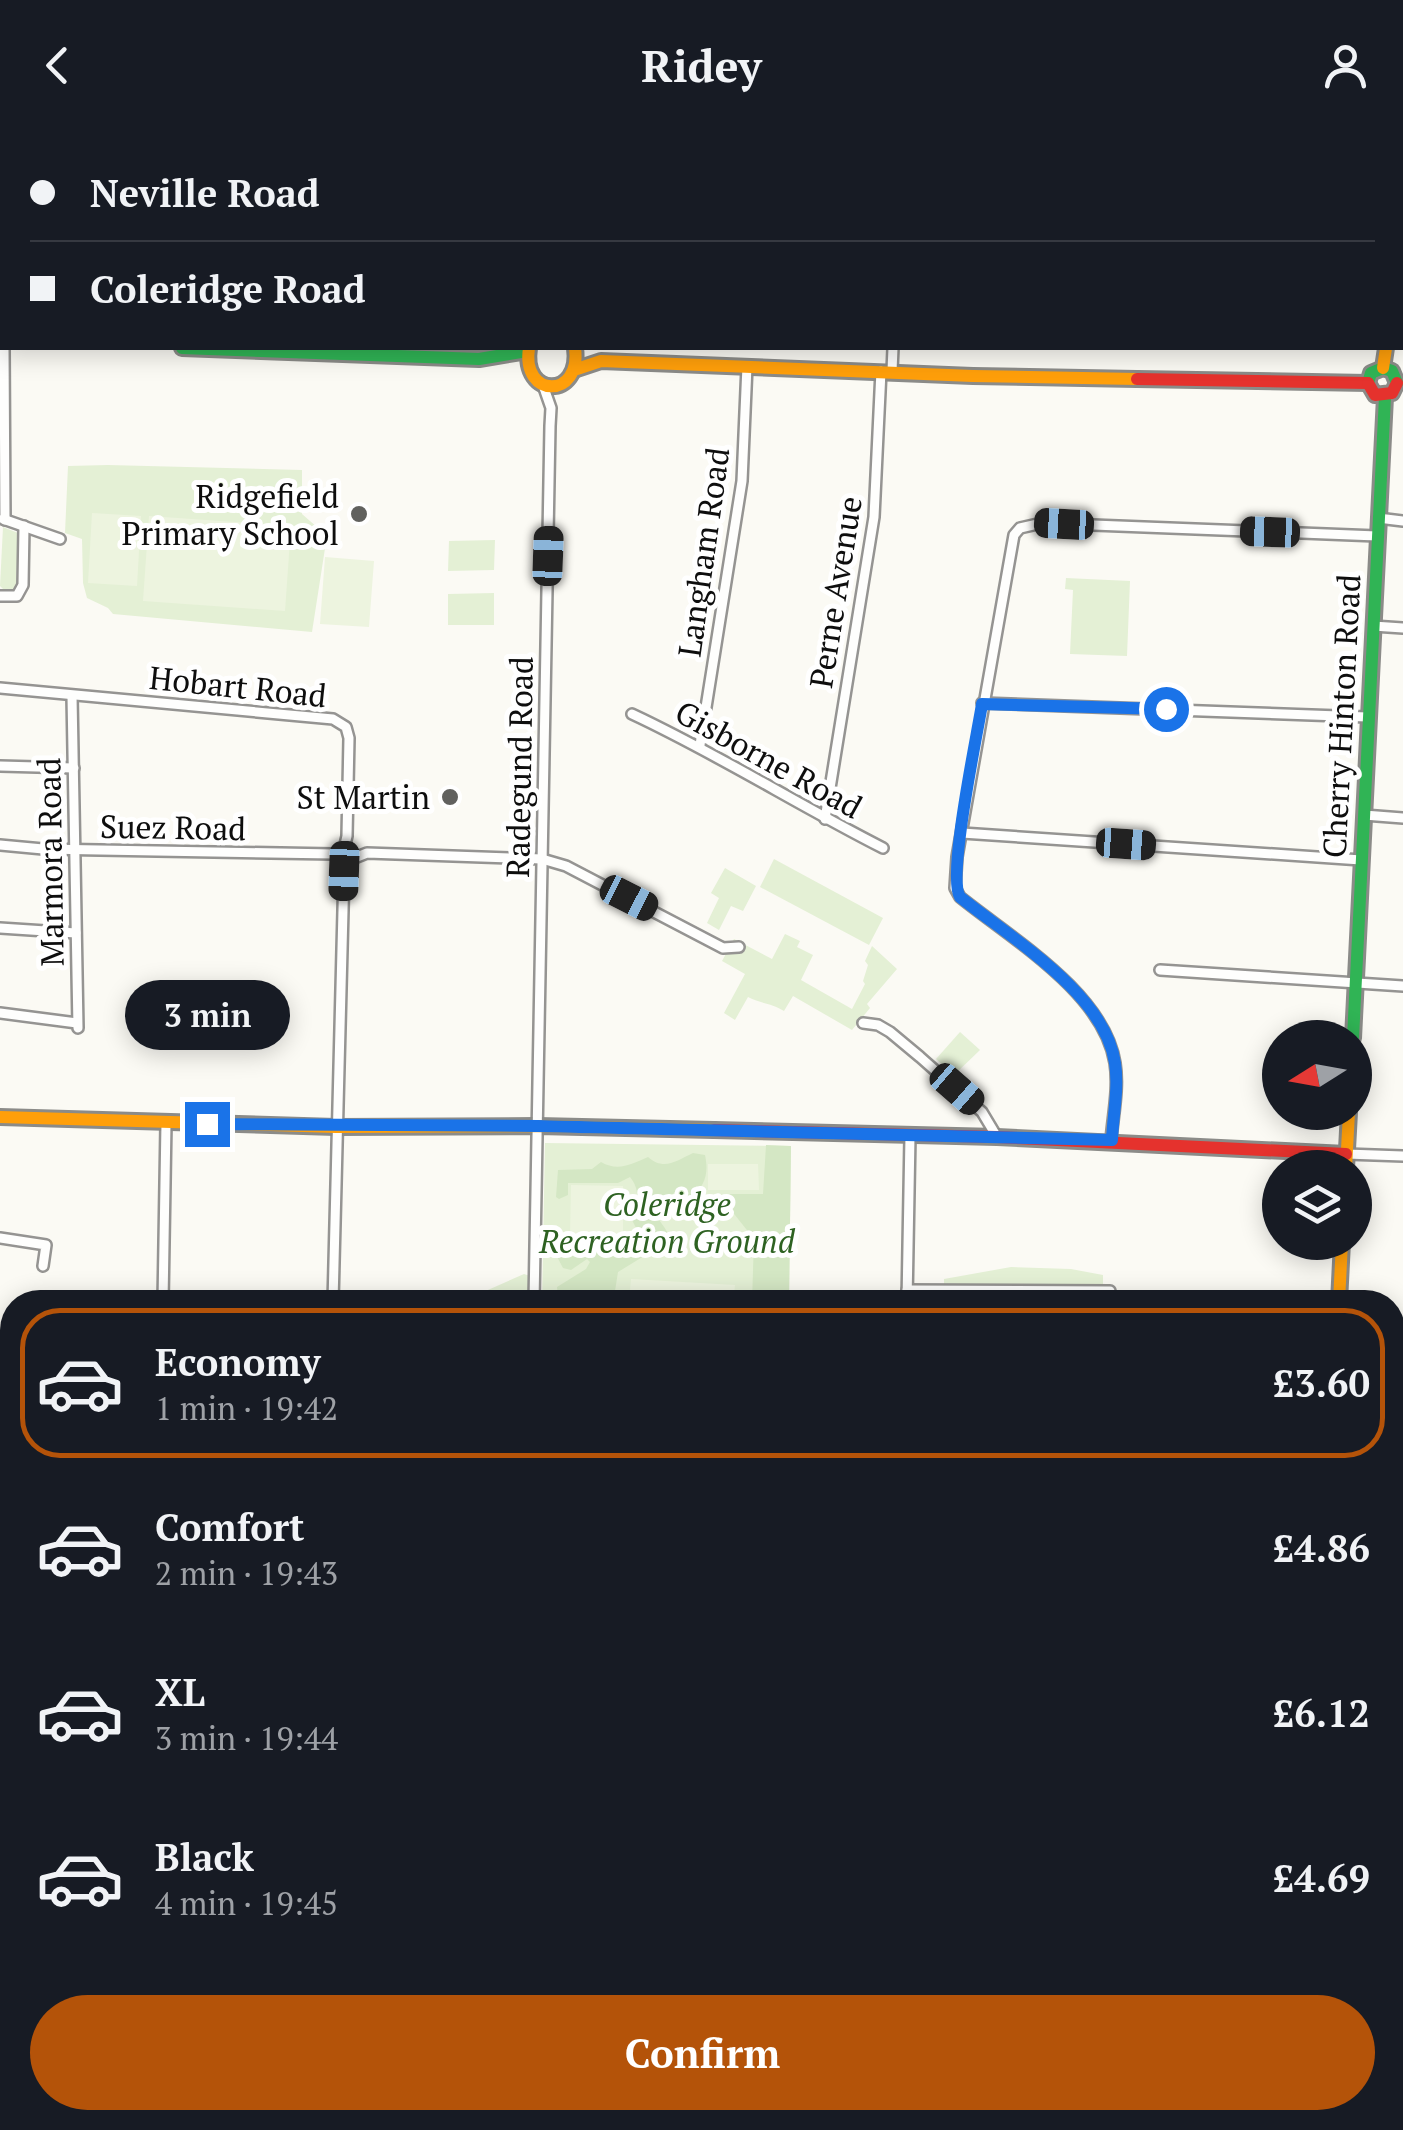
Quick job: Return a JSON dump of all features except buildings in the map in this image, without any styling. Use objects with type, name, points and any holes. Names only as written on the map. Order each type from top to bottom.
[{"type":"street","points":[[4,350],[3,519],[60,538]]},
{"type":"street","points":[[220,350],[494,358],[526,367]]},
{"type":"street","points":[[494,358],[524,350]]},
{"type":"street","points":[[528,350],[526,367],[543,385],[560,386],[573,376],[577,350],[601,362]]},
{"type":"street","name":"Perne Avenue","points":[[824,818],[874,517],[887,371],[892,350]]},
{"type":"street","points":[[1383,368],[1386,350]]},
{"type":"street","points":[[577,368],[601,362],[1368,382]]},
{"type":"street","name":"Langham Road","points":[[700,745],[742,480],[747,365]]},
{"type":"street","points":[[1383,368],[1395,374],[1400,384],[1385,397],[1375,395],[1368,382],[1371,373],[1383,368]]},
{"type":"street","name":"Radegund Road","points":[[534,1290],[550,408],[543,385]]},
{"type":"street","name":"Radegund Road","points":[[550,408],[560,386]]},
{"type":"street","name":"Cherry Hinton Road","points":[[1354,1020],[1385,397]]},
{"type":"street","points":[[1378,518],[1403,520]]},
{"type":"street","points":[[1112,1140],[1116,1066],[1098,1020],[1079,992],[957,894],[955,881],[962,833],[1009,547],[1020,528],[1029,524],[1377,536]]},
{"type":"street","points":[[0,596],[17,596],[23,585],[24,526]]},
{"type":"street","points":[[1373,626],[1403,628]]},
{"type":"street","name":"Hobart Road","points":[[0,688],[332,718],[340,722],[349,738],[344,849]]},
{"type":"street","name":"Marmora Road","points":[[0,1013],[78,1025],[72,696]]},
{"type":"street","points":[[982,704],[1367,717]]},
{"type":"street","name":"Gisborne Road","points":[[632,714],[700,745],[882,848]]},
{"type":"street","points":[[0,766],[74,768]]},
{"type":"street","points":[[1364,816],[1403,818]]},
{"type":"street","points":[[962,833],[1361,860]]},
{"type":"street","name":"Suez Road","points":[[0,845],[321,856],[344,849]]},
{"type":"street","points":[[334,1290],[344,871],[352,859],[368,853],[542,859],[566,866],[723,948],[739,946]]},
{"type":"street","points":[[0,928],[76,933]]},
{"type":"street","points":[[1160,970],[1403,986]]},
{"type":"street","points":[[863,1023],[890,1032],[982,1112],[997,1137]]},
{"type":"street","points":[[0,1118],[1112,1140],[1262,1153]]},
{"type":"street","points":[[164,1290],[166,1122]]},
{"type":"street","points":[[907,1290],[910,1136]]},
{"type":"street","points":[[1372,1158],[1403,1156]]},
{"type":"street","points":[[0,1238],[46,1245],[43,1266]]},
{"type":"street","points":[[1340,1290],[1341,1260]]},
{"type":"green space","points":[[68,466],[302,470],[302,514],[318,528],[326,542],[312,632],[113,614],[87,598],[82,539],[65,533]]},
{"type":"green space","points":[[92,513],[141,516],[137,586],[88,583]]},
{"type":"green space","points":[[149,516],[291,526],[285,611],[143,601]]},
{"type":"green space","points":[[3,527],[18,533],[13,592],[0,586]]},
{"type":"green space","points":[[495,540],[494,570],[448,571],[449,541]]},
{"type":"green space","points":[[325,557],[374,561],[369,627],[320,624]]},
{"type":"green space","points":[[1066,578],[1130,581],[1127,656],[1070,654],[1073,590],[1065,589]]},
{"type":"green space","points":[[494,593],[494,625],[448,625],[448,594]]},
{"type":"green space","points":[[774,859],[883,918],[869,945],[760,887]]},
{"type":"green space","points":[[725,868],[756,886],[743,911],[731,906],[719,930],[707,923],[719,898],[711,893]]},
{"type":"green space","points":[[785,934],[800,941],[797,947],[813,955],[801,980],[852,1009],[865,984],[865,961],[872,946],[897,969],[867,1004],[870,1008],[852,1030],[793,996],[784,1011],[748,997],[735,1020],[724,1013],[745,974],[722,961],[734,939],[772,959]]},
{"type":"green space","points":[[960,1032],[980,1050],[954,1075],[936,1059]]},
{"type":"green space","name":"Coleridge Recreation Ground","points":[[545,1143],[791,1146],[789,1290],[542,1290]]},
{"type":"green space","points":[[766,1145],[791,1146],[789,1290],[752,1290],[754,1239],[727,1205],[729,1194],[763,1194]]},
{"type":"green space","points":[[693,1153],[705,1155],[706,1174],[691,1199],[684,1197],[679,1188],[667,1200],[656,1195],[650,1198],[670,1240],[618,1272],[615,1290],[557,1290],[590,1262],[587,1259],[571,1270],[563,1268],[554,1251],[562,1236],[566,1236],[567,1245],[623,1247],[639,1234],[630,1216],[637,1197],[630,1177],[618,1183],[568,1183],[568,1195],[559,1199],[558,1170],[592,1169],[601,1162],[625,1166],[648,1157],[665,1164]]},
{"type":"green space","points":[[708,1164],[758,1164],[759,1190],[708,1190]]},
{"type":"green space","points":[[571,1185],[623,1186],[623,1240],[570,1239]]},
{"type":"green space","points":[[1011,1267],[1071,1269],[1103,1275],[1103,1290],[944,1290],[944,1279]]},
{"type":"green space","points":[[524,1274],[530,1276],[530,1290],[488,1290]]},
{"type":"green space","points":[[631,1279],[735,1285],[734,1290],[630,1290]]},
{"type":"traffic: fast","points":[[236,350],[479,359],[527,351]]},
{"type":"traffic: fast","points":[[1368,383],[1371,373],[1383,368],[1392,371],[1397,383]]},
{"type":"traffic: fast","points":[[1354,1020],[1385,397]]},
{"type":"traffic: slow","points":[[529,350],[534,377],[552,386],[570,377],[575,350]]},
{"type":"traffic: slow","points":[[1383,368],[1386,350]]},
{"type":"traffic: slow","points":[[577,369],[601,361],[1137,379]]},
{"type":"traffic: slow","points":[[0,1117],[336,1127],[714,1130]]},
{"type":"traffic: slow","points":[[1347,1150],[1348,1130]]},
{"type":"traffic: slow","points":[[1340,1290],[1341,1260]]},
{"type":"traffic: jam","points":[[1137,379],[1368,383]]},
{"type":"traffic: jam","points":[[1368,383],[1375,395],[1392,393],[1397,383]]},
{"type":"traffic: jam","points":[[714,1130],[997,1137],[1264,1150]]},
{"type":"place","name":"Ridgefield Primary School","points":[[359,514]]},
{"type":"place","name":"St Martin","points":[[450,797]]},
{"type":"route","points":[[207,1124],[538,1126],[1112,1140],[1116,1066],[1090,1004],[957,894],[957,857],[982,704],[1166,709]]}]
